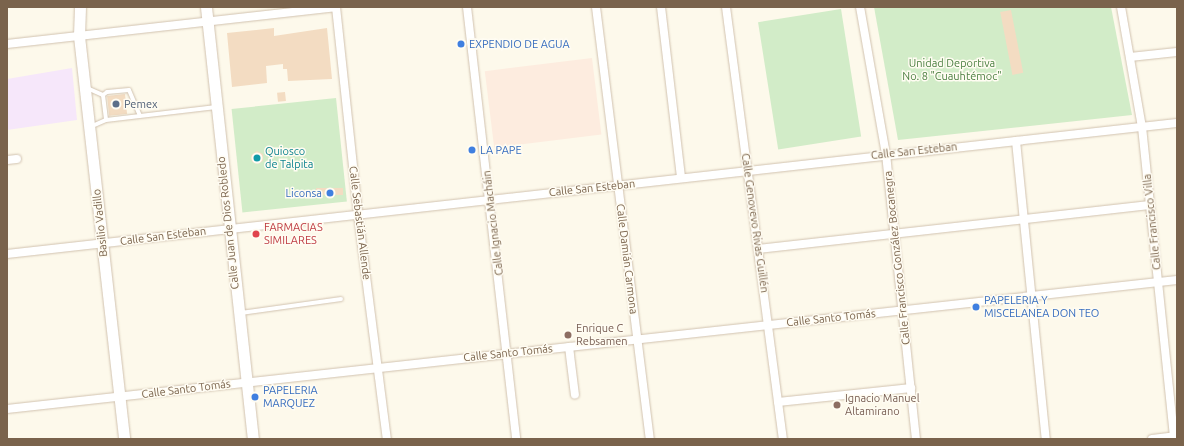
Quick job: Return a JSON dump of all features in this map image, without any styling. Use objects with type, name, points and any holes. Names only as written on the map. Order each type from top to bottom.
[{"type":"street","name":"Basilio Vadillo","points":[[80,7],[80,36],[85,87],[124,439]]},
{"type":"street","name":"Calle Juan de Dios Robledo","points":[[206,7],[228,229],[253,439]]},
{"type":"street","points":[[7,44],[335,7]]},
{"type":"street","name":"Calle Sebastián Allende","points":[[335,7],[358,214],[387,439]]},
{"type":"street","name":"Calle Ignacio Macháin","points":[[467,7],[508,354],[516,439]]},
{"type":"street","name":"Calle Damián Carmona","points":[[596,7],[650,439]]},
{"type":"street","points":[[661,7],[681,178]]},
{"type":"street","name":"Calle Genovevo Rivas Guillén","points":[[726,7],[783,439]]},
{"type":"street","name":"Calle Francisco González Bocanegra","points":[[860,7],[886,154],[916,439]]},
{"type":"street","name":"Calle Francisco Villa","points":[[1121,7],[1142,127],[1175,437]]},
{"type":"street","points":[[1130,57],[1177,52]]},
{"type":"street","name":"Calle San Esteban","points":[[7,254],[886,154],[1177,123]]},
{"type":"street","points":[[1016,141],[1046,439]]},
{"type":"street","points":[[7,160],[17,159]]},
{"type":"street","points":[[758,249],[1024,221],[1150,205]]},
{"type":"street","name":"Calle Santo Tomás","points":[[7,409],[1177,280]]},
{"type":"street","points":[[569,347],[575,395]]},
{"type":"street","points":[[778,402],[911,388]]},
{"type":"street","points":[[1152,439],[1175,437]]},
{"type":"lane","points":[[85,87],[103,95]]},
{"type":"lane","points":[[103,95],[107,92],[128,90],[140,116]]},
{"type":"lane","points":[[103,95],[106,120]]},
{"type":"lane","points":[[90,128],[106,120],[216,107]]},
{"type":"lane","points":[[238,314],[341,299]]},
{"type":"shaded area","points":[[592,58],[601,134],[494,148],[485,71]]},
{"type":"shaded area","points":[[72,68],[77,120],[7,130],[7,79]]},
{"type":"green space","name":"Unidad Deportiva No. 8 \"Cuauhtémoc\"","points":[[874,7],[1111,7],[1132,115],[898,140]]},
{"type":"green space","points":[[841,9],[861,136],[778,150],[758,22]]},
{"type":"green space","points":[[336,98],[347,201],[242,212],[232,109]]},
{"type":"building","points":[[1011,10],[1023,73],[1012,75],[1000,12]]},
{"type":"building","points":[[274,28],[274,36],[327,28],[332,79],[288,81],[287,69],[283,69],[283,64],[266,66],[267,83],[232,87],[227,33]]},
{"type":"building","points":[[285,92],[286,101],[278,102],[277,93]]},
{"type":"building","name":"Pemex","points":[[125,94],[127,114],[109,116],[107,96]]},
{"type":"building","name":"Quiosco de Talpita","points":[[257,151],[263,154],[263,161],[258,164],[252,162],[251,155]]},
{"type":"building","name":"Liconsa","points":[[316,188],[343,188],[343,195],[316,195]]},
{"type":"place","name":"EXPENDIO DE AGUA","points":[[461,44]]},
{"type":"place","name":"Pemex","points":[[116,104]]},
{"type":"place","name":"LA PAPE","points":[[472,150]]},
{"type":"place","name":"Quiosco de Talpita","points":[[257,158]]},
{"type":"place","name":"Liconsa","points":[[330,193]]},
{"type":"place","name":"FARMACIAS SIMILARES","points":[[256,234]]},
{"type":"place","name":"PAPELERIA Y MISCELANEA DON TEO","points":[[976,307]]},
{"type":"place","name":"Enrique C Rebsamen","points":[[568,335]]},
{"type":"place","name":"PAPELERIA MARQUEZ","points":[[255,397]]},
{"type":"place","name":"Ignacio Manuel Altamirano","points":[[837,405]]}]
